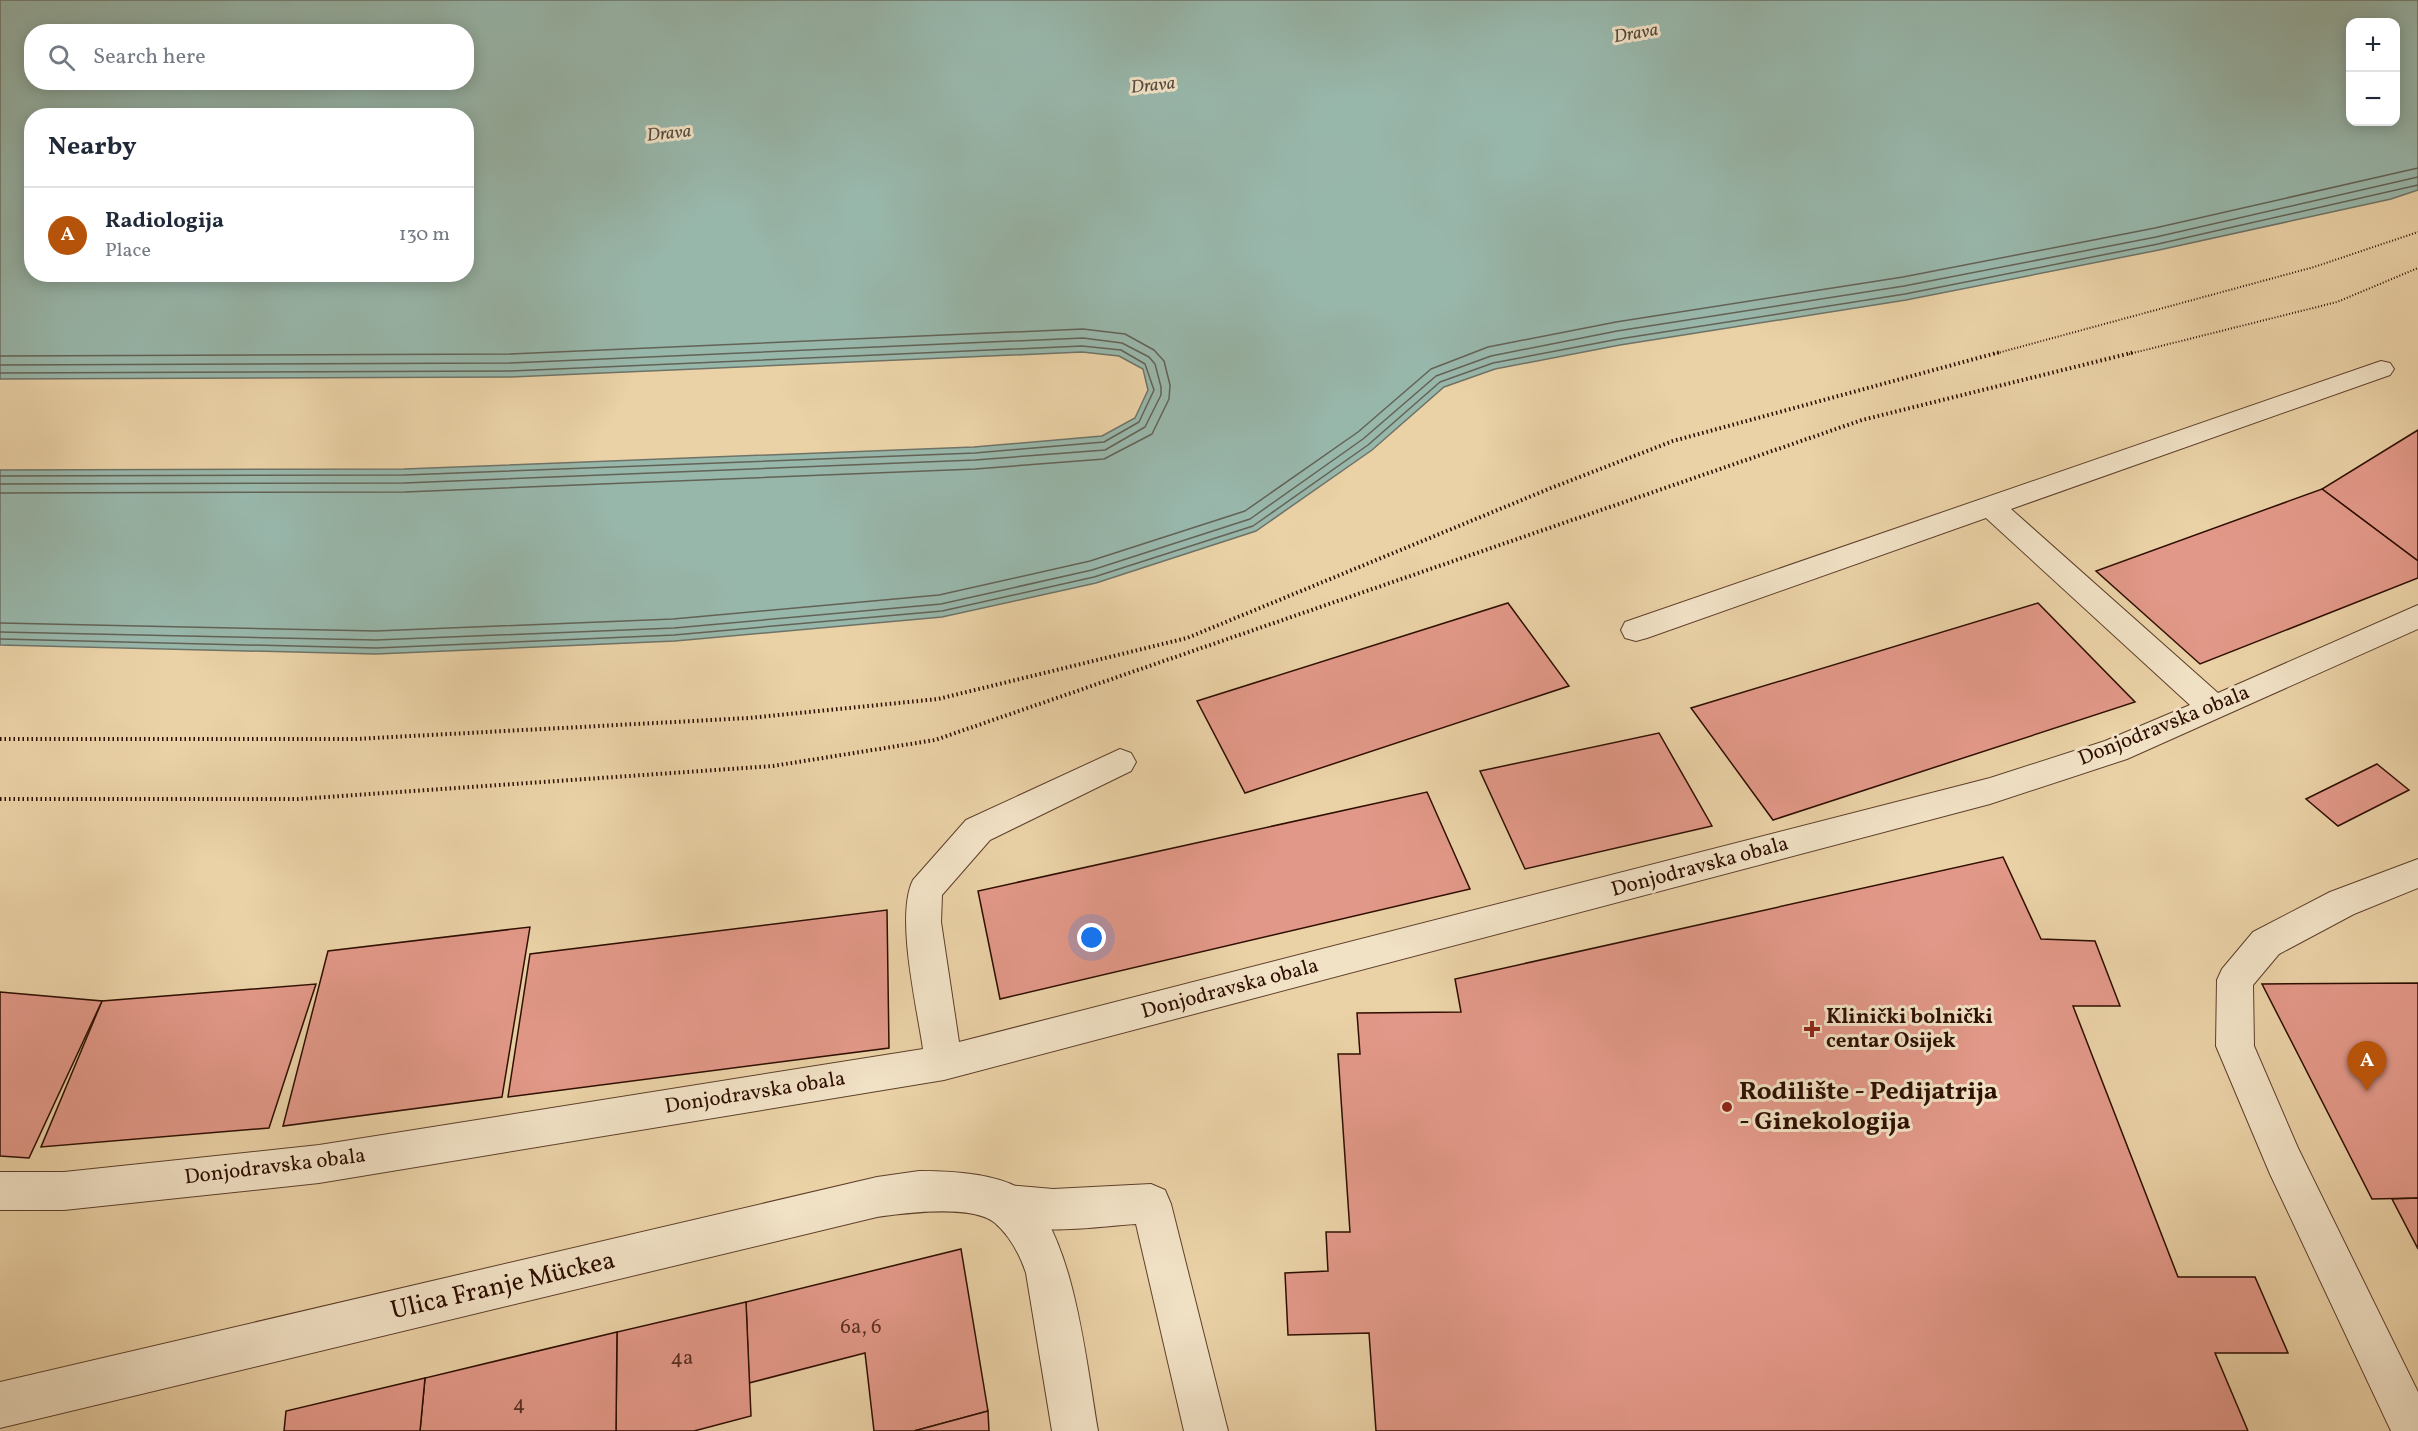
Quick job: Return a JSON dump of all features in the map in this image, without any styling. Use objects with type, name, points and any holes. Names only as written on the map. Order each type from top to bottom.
[{"type":"street","name":"Ulica Franje Mückea","points":[[0,1405],[877,1197],[919,1191],[964,1192],[1007,1206]]},
{"type":"street","points":[[1007,1206],[1034,1237],[1048,1273],[1076,1431]]},
{"type":"lane","points":[[1636,630],[2381,369]]},
{"type":"lane","points":[[1991,506],[2213,707]]},
{"type":"lane","name":"Donjodravska obala","points":[[0,1191],[64,1191],[319,1164],[944,1063],[1990,791],[2116,750],[2377,637],[2418,616]]},
{"type":"lane","points":[[944,1063],[923,922],[925,890],[978,830],[1120,762]]},
{"type":"lane","points":[[2414,1431],[2284,1161],[2235,1046],[2235,980],[2266,943],[2342,903],[2418,873]]},
{"type":"lane","points":[[1007,1206],[1053,1209],[1151,1204],[1206,1431]]},
{"type":"path","points":[[0,739],[356,739],[748,718],[938,699],[1187,638],[1540,492],[1673,441],[2314,267],[2418,232]]},
{"type":"path","points":[[0,799],[298,799],[773,766],[935,740],[1862,420],[2337,302],[2418,268]]},
{"type":"water","name":"Drava","points":[[0,0],[2418,0],[2418,190],[2391,199],[2159,250],[1906,300],[1620,345],[1495,369],[1444,387],[1372,450],[1256,531],[1096,583],[942,617],[675,641],[376,654],[0,645],[0,470],[404,469],[974,447],[1102,436],[1135,418],[1148,390],[1143,369],[1119,356],[1082,352],[511,377],[0,379]]},
{"type":"building","points":[[2418,430],[2418,561],[2322,489]]},
{"type":"building","points":[[2322,489],[2418,561],[2418,578],[2200,664],[2096,571]]},
{"type":"building","points":[[1508,603],[1569,686],[1245,793],[1197,701]]},
{"type":"building","points":[[2038,603],[2135,702],[1773,820],[1691,708]]},
{"type":"building","points":[[1659,733],[1712,826],[1525,869],[1480,771]]},
{"type":"building","points":[[2377,764],[2409,790],[2338,826],[2306,799]]},
{"type":"building","points":[[1427,792],[1470,889],[1000,999],[978,891]]},
{"type":"building","name":"Rodilište - Pedijatrija - Ginekologija","points":[[2003,857],[2041,939],[2095,941],[2120,1006],[2073,1006],[2178,1277],[2255,1277],[2288,1353],[2215,1353],[2248,1431],[1376,1431],[1369,1333],[1288,1335],[1285,1273],[1328,1271],[1326,1232],[1350,1232],[1338,1054],[1360,1054],[1357,1013],[1461,1012],[1455,979]]},
{"type":"building","points":[[887,910],[889,1048],[508,1097],[530,954]]},
{"type":"building","points":[[530,927],[502,1097],[283,1126],[328,951]]},
{"type":"building","points":[[2418,983],[2418,1198],[2372,1199],[2262,984]]},
{"type":"building","points":[[316,984],[269,1128],[41,1147],[102,1001]]},
{"type":"building","points":[[0,992],[102,1001],[29,1158],[0,1156]]},
{"type":"building","points":[[2418,1198],[2418,1249],[2392,1199]]},
{"type":"building","points":[[961,1249],[988,1411],[914,1431],[874,1431],[865,1353],[749,1383],[746,1302]]},
{"type":"building","points":[[746,1302],[751,1416],[694,1431],[616,1431],[617,1332]]},
{"type":"building","points":[[617,1332],[616,1431],[420,1431],[425,1378]]},
{"type":"building","points":[[425,1378],[420,1431],[284,1431],[286,1411]]},
{"type":"building","points":[[988,1411],[989,1431],[914,1431]]},
{"type":"place","name":"Klinički bolnički centar Osijek","points":[[1812,1029]]},
{"type":"place","name":"Radiologija","points":[[2367,1091]]},
{"type":"place","name":"Rodilište - Pedijatrija - Ginekologija","points":[[1727,1107]]}]
